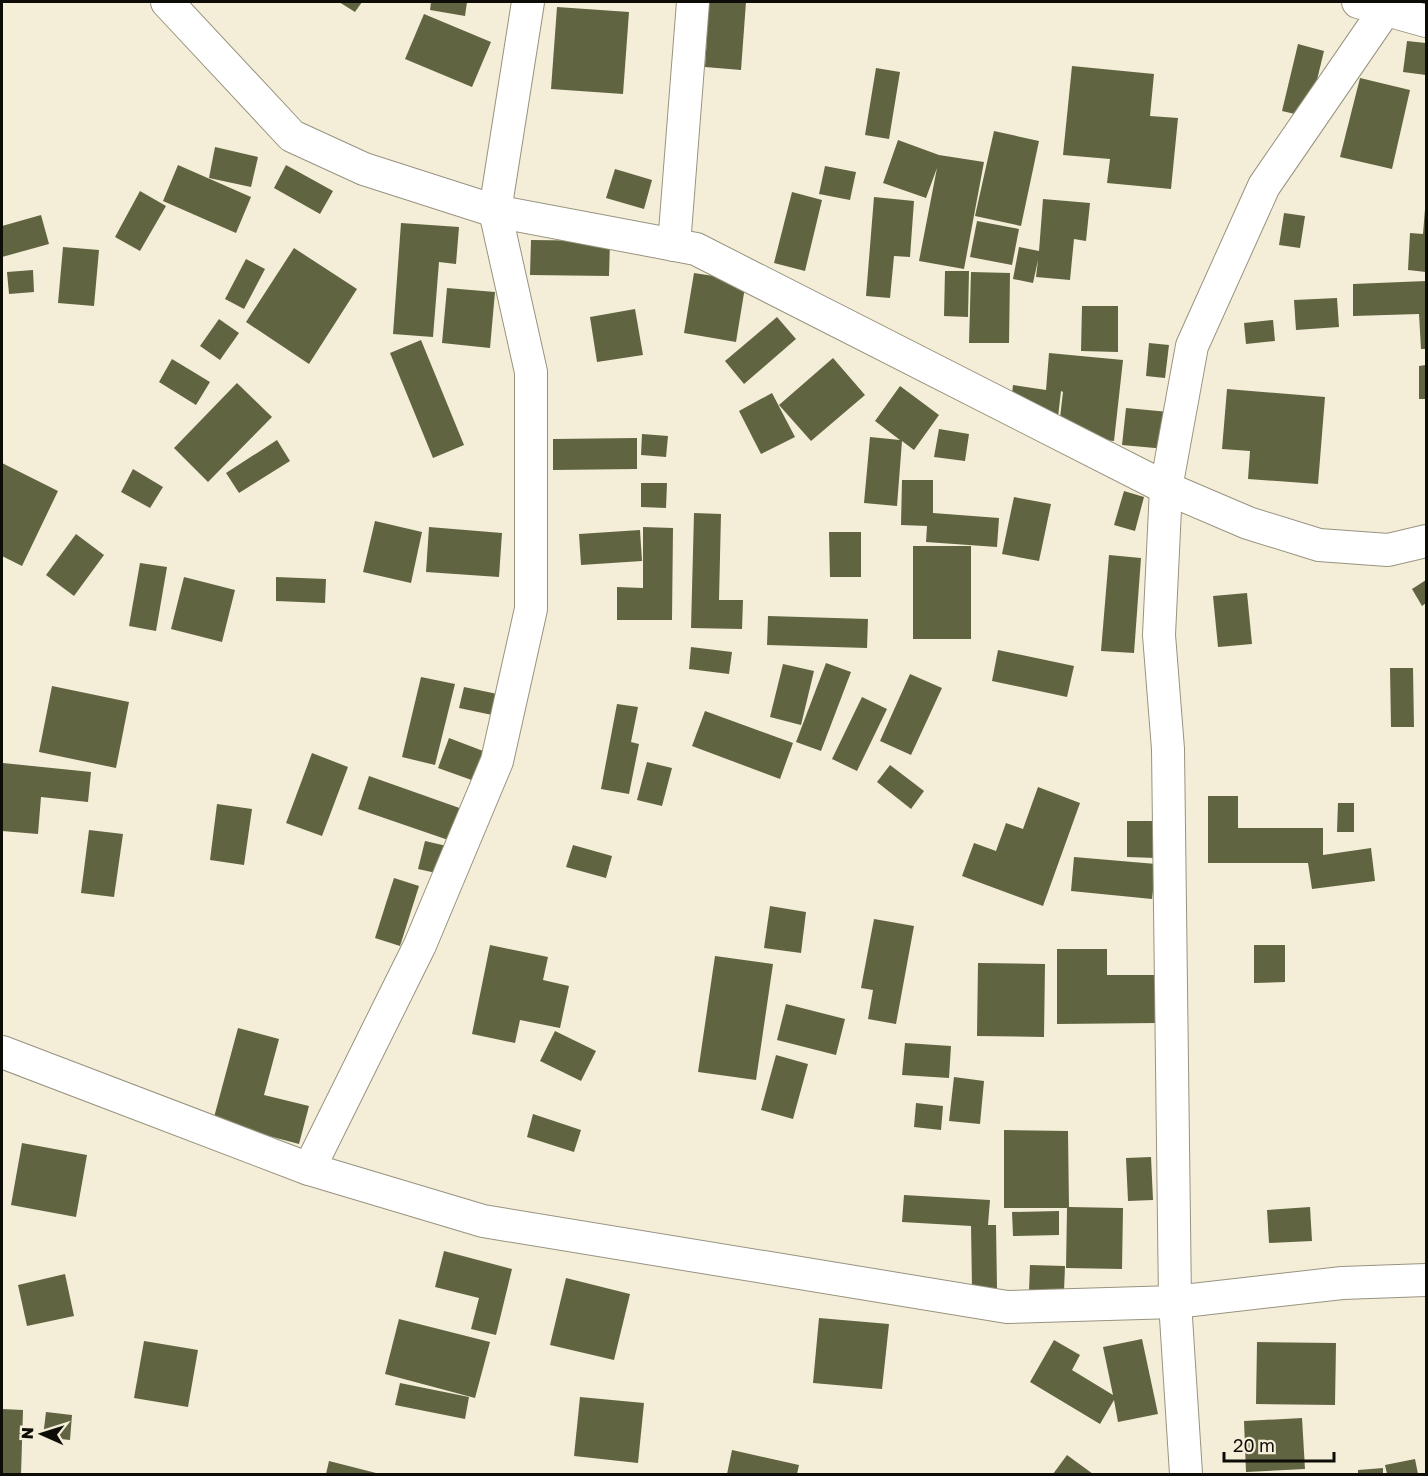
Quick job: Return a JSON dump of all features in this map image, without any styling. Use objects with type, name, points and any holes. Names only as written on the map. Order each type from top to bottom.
[{"type":"street","points":[[167,2],[292,136],[364,169],[495,211],[696,249],[1166,488],[1248,523],[1319,545],[1388,550],[1426,541]]},
{"type":"street","points":[[309,1169],[420,945],[497,761],[531,609],[531,372],[495,211],[528,2]]},
{"type":"street","points":[[674,245],[693,2]]},
{"type":"street","points":[[1186,1474],[1175,1302],[1168,749],[1159,635],[1166,488],[1192,346],[1264,186],[1377,4],[1426,21]]},
{"type":"street","points":[[2,1052],[309,1169],[483,1221],[1007,1307],[1175,1302],[1342,1283],[1426,1280]]},
{"type":"building","points":[[339,2],[362,2],[355,12]]},
{"type":"building","points":[[431,2],[467,2],[465,16],[430,10]]},
{"type":"building","points":[[709,2],[746,2],[741,70],[705,67]]},
{"type":"building","points":[[557,7],[629,12],[623,94],[551,89]]},
{"type":"building","points":[[424,14],[491,42],[472,87],[405,59]]},
{"type":"building","points":[[1407,41],[1426,43],[1426,75],[1403,72]]},
{"type":"building","points":[[1298,44],[1324,51],[1308,117],[1282,111]]},
{"type":"building","points":[[1072,66],[1154,74],[1150,116],[1178,118],[1171,189],[1107,183],[1110,159],[1063,155]]},
{"type":"building","points":[[876,68],[900,72],[889,139],[865,135]]},
{"type":"building","points":[[1360,78],[1410,90],[1392,169],[1340,157]]},
{"type":"building","points":[[994,131],[1039,141],[1021,226],[975,216]]},
{"type":"building","points":[[898,140],[939,155],[984,162],[964,269],[919,261],[937,168],[926,198],[883,183]]},
{"type":"building","points":[[215,147],[258,157],[251,187],[209,178]]},
{"type":"building","points":[[178,165],[251,197],[236,233],[163,201]]},
{"type":"building","points":[[286,165],[333,191],[320,214],[274,188]]},
{"type":"building","points":[[825,166],[856,172],[850,200],[819,194]]},
{"type":"building","points":[[615,169],[652,180],[644,209],[606,198]]},
{"type":"building","points":[[140,191],[166,206],[140,251],[115,237]]},
{"type":"building","points":[[792,192],[822,200],[805,271],[774,263]]},
{"type":"building","points":[[874,197],[914,201],[910,257],[894,256],[890,298],[866,296]]},
{"type":"building","points":[[1043,199],[1090,203],[1086,241],[1074,239],[1070,280],[1036,277],[1038,260],[1033,283],[1013,279],[1019,247],[1039,251]]},
{"type":"building","points":[[1425,209],[1426,272],[1408,270],[1410,233],[1423,234]]},
{"type":"building","points":[[1284,213],[1305,216],[1300,248],[1279,245]]},
{"type":"building","points":[[41,215],[49,244],[2,257],[2,226]]},
{"type":"building","points":[[977,221],[1019,229],[1012,265],[970,257]]},
{"type":"building","points":[[401,223],[459,227],[456,264],[439,262],[433,337],[393,334]]},
{"type":"building","points":[[531,240],[610,241],[609,276],[530,275]]},
{"type":"building","points":[[63,247],[99,250],[94,306],[58,303]]},
{"type":"building","points":[[294,248],[357,289],[309,364],[246,322]]},
{"type":"building","points":[[246,259],[265,269],[244,309],[225,299]]},
{"type":"building","points":[[33,270],[34,292],[9,294],[7,272]]},
{"type":"building","points":[[945,271],[969,271],[968,317],[944,316]]},
{"type":"building","points":[[971,272],[1010,273],[1009,343],[969,343]]},
{"type":"building","points":[[694,273],[746,281],[736,342],[684,333]]},
{"type":"building","points":[[1426,281],[1426,349],[1421,349],[1419,314],[1353,316],[1353,284]]},
{"type":"building","points":[[447,288],[495,292],[490,348],[442,343]]},
{"type":"building","points":[[1337,298],[1339,327],[1296,330],[1294,300]]},
{"type":"building","points":[[1082,306],[1118,306],[1118,352],[1081,351]]},
{"type":"building","points":[[635,309],[643,355],[597,362],[590,317]]},
{"type":"building","points":[[777,317],[796,339],[744,384],[725,361]]},
{"type":"building","points":[[219,319],[239,333],[220,360],[200,346]]},
{"type":"building","points":[[1273,320],[1275,341],[1246,344],[1244,323]]},
{"type":"building","points":[[421,340],[464,445],[433,458],[390,353]]},
{"type":"building","points":[[1149,343],[1169,345],[1165,378],[1146,376]]},
{"type":"building","points":[[1049,353],[1123,360],[1114,441],[1058,435],[1063,392],[1061,391],[1058,417],[1010,412],[1013,385],[1046,390]]},
{"type":"building","points":[[833,358],[865,395],[811,441],[779,405]]},
{"type":"building","points":[[172,359],[210,382],[196,405],[159,382]]},
{"type":"building","points":[[1426,365],[1426,399],[1419,399],[1419,366]]},
{"type":"building","points":[[237,383],[272,417],[208,482],[174,448]]},
{"type":"building","points":[[900,386],[939,415],[914,450],[902,441],[897,506],[864,503],[870,437],[900,440],[875,421]]},
{"type":"building","points":[[1227,389],[1325,397],[1318,484],[1248,479],[1250,451],[1222,449]]},
{"type":"building","points":[[772,393],[795,437],[761,454],[739,411]]},
{"type":"building","points":[[1126,408],[1169,412],[1166,449],[1122,445]]},
{"type":"building","points":[[939,429],[969,434],[965,461],[934,457]]},
{"type":"building","points":[[642,434],[668,436],[666,457],[641,455]]},
{"type":"building","points":[[637,438],[637,469],[553,470],[553,439]]},
{"type":"building","points":[[277,440],[290,461],[239,493],[226,473]]},
{"type":"building","points":[[2,463],[58,491],[22,566],[2,556]]},
{"type":"building","points":[[133,469],[163,487],[150,508],[121,492]]},
{"type":"building","points":[[902,480],[933,480],[933,513],[999,518],[997,547],[926,542],[927,526],[901,525]]},
{"type":"building","points":[[641,483],[667,483],[666,508],[641,507]]},
{"type":"building","points":[[1124,491],[1144,497],[1135,531],[1114,525]]},
{"type":"building","points":[[1014,497],[1051,504],[1039,561],[1002,554]]},
{"type":"building","points":[[694,513],[721,514],[719,600],[743,600],[742,629],[691,628]]},
{"type":"building","points":[[375,521],[422,532],[411,583],[363,572]]},
{"type":"building","points":[[429,527],[502,533],[499,577],[426,572]]},
{"type":"building","points":[[643,527],[673,528],[672,620],[617,620],[617,587],[643,588]]},
{"type":"building","points":[[640,530],[642,561],[581,565],[579,534]]},
{"type":"building","points":[[829,532],[861,532],[861,577],[830,577]]},
{"type":"building","points":[[76,534],[104,555],[74,596],[46,575]]},
{"type":"building","points":[[913,546],[971,546],[971,639],[913,639]]},
{"type":"building","points":[[1109,555],[1141,558],[1134,653],[1101,651]]},
{"type":"building","points":[[140,563],[167,567],[156,631],[129,626]]},
{"type":"building","points":[[184,577],[235,590],[222,642],[171,629]]},
{"type":"building","points":[[276,577],[326,579],[325,603],[276,601]]},
{"type":"building","points":[[1426,580],[1426,603],[1422,606],[1412,589]]},
{"type":"building","points":[[1247,593],[1252,644],[1218,647],[1213,596]]},
{"type":"building","points":[[768,616],[868,619],[867,648],[767,645]]},
{"type":"building","points":[[691,647],[732,652],[729,674],[689,669]]},
{"type":"building","points":[[998,650],[1074,666],[1067,697],[992,681]]},
{"type":"building","points":[[826,663],[851,672],[821,751],[796,742]]},
{"type":"building","points":[[783,664],[814,671],[801,725],[770,717]]},
{"type":"building","points":[[1390,668],[1413,668],[1414,727],[1391,727]]},
{"type":"building","points":[[910,674],[942,688],[911,755],[880,741]]},
{"type":"building","points":[[421,677],[455,684],[435,765],[402,757]]},
{"type":"building","points":[[52,686],[129,702],[116,768],[39,752]]},
{"type":"building","points":[[464,687],[502,695],[497,716],[459,708]]},
{"type":"building","points":[[862,697],[887,709],[857,771],[832,759]]},
{"type":"building","points":[[617,704],[638,707],[631,742],[639,744],[629,794],[601,789]]},
{"type":"building","points":[[705,711],[793,743],[780,779],[692,746]]},
{"type":"building","points":[[449,738],[491,754],[480,783],[438,768]]},
{"type":"building","points":[[312,753],[348,767],[322,836],[286,823]]},
{"type":"building","points":[[647,762],[672,768],[662,806],[637,800]]},
{"type":"building","points":[[3,763],[91,772],[88,802],[41,797],[38,834],[2,831]]},
{"type":"building","points":[[890,765],[924,791],[911,809],[877,782]]},
{"type":"building","points":[[369,776],[468,811],[457,843],[358,809]]},
{"type":"building","points":[[1038,787],[1080,803],[1043,906],[962,876],[974,843],[996,851],[1006,823],[1023,829]]},
{"type":"building","points":[[1208,796],[1238,796],[1238,828],[1323,828],[1323,855],[1371,848],[1375,881],[1312,889],[1308,863],[1208,863]]},
{"type":"building","points":[[1338,803],[1354,803],[1354,832],[1337,832]]},
{"type":"building","points":[[217,804],[252,809],[244,865],[210,860]]},
{"type":"building","points":[[1127,821],[1157,821],[1156,858],[1127,857]]},
{"type":"building","points":[[89,830],[123,834],[114,897],[81,893]]},
{"type":"building","points":[[425,841],[451,847],[445,875],[418,869]]},
{"type":"building","points":[[573,845],[612,856],[606,878],[566,867]]},
{"type":"building","points":[[1074,857],[1156,864],[1152,899],[1071,891]]},
{"type":"building","points":[[394,878],[419,886],[400,946],[375,938]]},
{"type":"building","points":[[770,906],[806,912],[801,953],[764,948]]},
{"type":"building","points":[[874,919],[914,926],[896,1024],[868,1019],[873,990],[861,988]]},
{"type":"building","points":[[490,945],[548,957],[543,980],[569,986],[560,1028],[520,1020],[515,1043],[472,1034]]},
{"type":"building","points":[[1254,945],[1285,945],[1285,982],[1254,983]]},
{"type":"building","points":[[1057,949],[1107,949],[1107,975],[1156,975],[1156,1023],[1057,1024]]},
{"type":"building","points":[[715,956],[773,964],[756,1080],[698,1072]]},
{"type":"building","points":[[978,963],[1045,964],[1044,1037],[977,1036]]},
{"type":"building","points":[[786,1004],[845,1019],[836,1055],[777,1040]]},
{"type":"building","points":[[238,1028],[279,1039],[264,1095],[309,1106],[299,1144],[213,1121]]},
{"type":"building","points":[[555,1031],[596,1051],[581,1081],[540,1061]]},
{"type":"building","points":[[905,1043],[951,1046],[949,1078],[902,1075]]},
{"type":"building","points":[[776,1055],[808,1064],[793,1119],[761,1110]]},
{"type":"building","points":[[954,1077],[984,1081],[980,1124],[949,1121]]},
{"type":"building","points":[[916,1103],[943,1106],[941,1130],[914,1127]]},
{"type":"building","points":[[533,1114],[581,1130],[574,1152],[527,1137]]},
{"type":"building","points":[[1004,1130],[1068,1131],[1069,1207],[1123,1208],[1122,1269],[1066,1268],[1067,1208],[1004,1208]]},
{"type":"building","points":[[22,1143],[87,1155],[76,1217],[11,1205]]},
{"type":"building","points":[[1151,1157],[1153,1200],[1128,1201],[1126,1158]]},
{"type":"building","points":[[904,1195],[990,1200],[988,1225],[996,1225],[997,1288],[972,1288],[971,1226],[902,1222]]},
{"type":"building","points":[[1310,1207],[1312,1241],[1269,1243],[1267,1210]]},
{"type":"building","points":[[1059,1211],[1059,1235],[1013,1236],[1012,1212]]},
{"type":"building","points":[[444,1251],[512,1269],[496,1335],[471,1329],[479,1298],[435,1287]]},
{"type":"building","points":[[1030,1265],[1065,1266],[1064,1291],[1029,1291]]},
{"type":"building","points":[[65,1274],[74,1316],[27,1326],[18,1285]]},
{"type":"building","points":[[566,1278],[630,1294],[614,1360],[550,1345]]},
{"type":"building","points":[[819,1318],[889,1324],[882,1389],[813,1383]]},
{"type":"building","points":[[399,1319],[490,1342],[475,1398],[385,1374]]},
{"type":"building","points":[[1142,1339],[1158,1414],[1118,1422],[1114,1400],[1100,1424],[1030,1382],[1054,1340],[1080,1355],[1072,1370],[1113,1395],[1103,1347]]},
{"type":"building","points":[[144,1341],[198,1350],[188,1407],[134,1398]]},
{"type":"building","points":[[1257,1342],[1336,1343],[1335,1405],[1256,1404]]},
{"type":"building","points":[[400,1383],[469,1397],[465,1419],[395,1405]]},
{"type":"building","points":[[580,1397],[644,1403],[638,1463],[574,1456]]},
{"type":"building","points":[[2,1409],[23,1410],[21,1474],[2,1474]]},
{"type":"building","points":[[46,1412],[72,1415],[70,1440],[43,1437]]},
{"type":"building","points":[[1302,1418],[1305,1469],[1246,1472],[1244,1421]]},
{"type":"building","points":[[732,1450],[799,1465],[797,1474],[727,1474]]},
{"type":"building","points":[[1067,1455],[1093,1474],[1053,1474]]},
{"type":"building","points":[[1415,1459],[1418,1474],[1387,1474],[1385,1465]]},
{"type":"building","points":[[329,1461],[380,1474],[326,1474]]},
{"type":"building","points":[[1383,1468],[1383,1474],[1358,1474],[1358,1470]]}]
